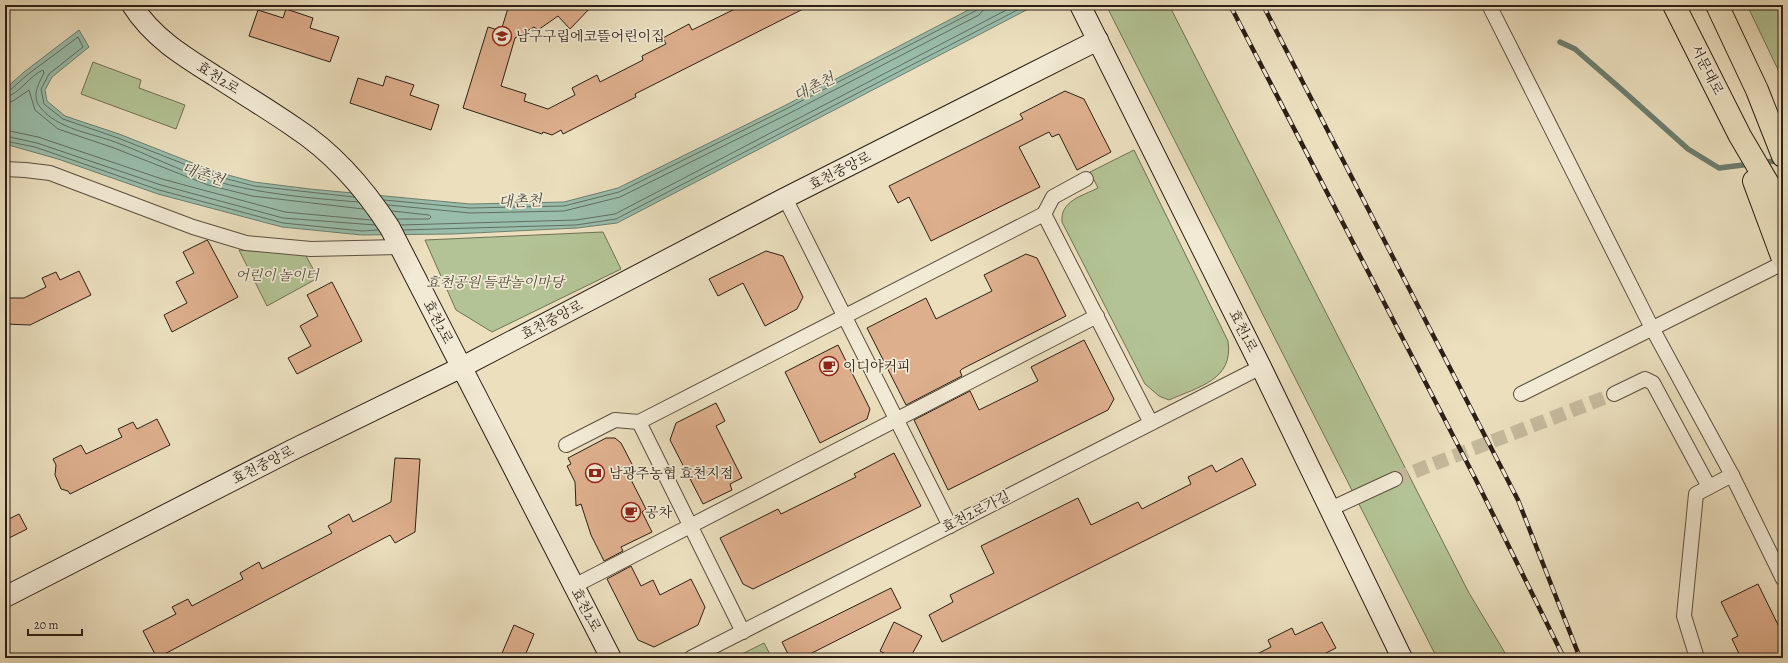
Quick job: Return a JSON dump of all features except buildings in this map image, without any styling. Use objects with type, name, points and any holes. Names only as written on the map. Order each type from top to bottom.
[{"type":"main road","name":"서문대로","points":[[1674,5],[1740,136],[1764,190]]},
{"type":"main road","points":[[1717,5],[1783,156]]},
{"type":"main road","points":[[1769,121],[1783,139]]},
{"type":"main road","points":[[1764,190],[1783,213]]},
{"type":"main road","points":[[1764,190],[1783,259]]},
{"type":"street","name":"효천2로","points":[[132,5],[139,16],[156,35],[182,55],[295,127],[315,142],[338,162],[376,206],[390,228],[611,658]]},
{"type":"street","name":"효천1로","points":[[1080,5],[1261,367],[1402,658]]},
{"type":"street","points":[[1489,5],[1652,328],[1732,475],[1783,578]]},
{"type":"street","name":"효천중앙로","points":[[5,597],[292,450],[462,367],[786,198],[1098,40]]},
{"type":"street","points":[[5,170],[25,170],[50,173],[193,227],[246,243],[311,249],[399,248]]},
{"type":"street","points":[[566,445],[615,420],[639,422],[1044,214],[1053,197],[1086,179]]},
{"type":"street","points":[[786,198],[895,420],[950,526]]},
{"type":"street","points":[[1044,214],[1151,423]]},
{"type":"street","points":[[1521,394],[1783,263]]},
{"type":"street","points":[[574,586],[1097,316]]},
{"type":"street","name":"효천2로가길","points":[[691,658],[1261,367]]},
{"type":"street","points":[[1614,394],[1645,379],[1653,383],[1709,487]]},
{"type":"street","points":[[639,422],[743,632]]},
{"type":"street","points":[[1697,658],[1684,616],[1696,494],[1732,475]]},
{"type":"street","points":[[1330,509],[1395,480]]},
{"type":"green space","points":[[1106,5],[1169,5],[1469,593],[1508,658],[1437,658]]},
{"type":"green space","points":[[1747,5],[1783,5],[1783,80]]},
{"type":"green space","points":[[93,62],[141,80],[139,88],[185,105],[176,129],[81,94]]},
{"type":"green space","points":[[1134,150],[1228,341],[1228,354],[1225,365],[1220,373],[1202,386],[1169,400],[1159,396],[1145,384],[1062,222],[1062,215],[1068,204],[1098,188],[1090,172]]},
{"type":"green space","name":"효천공원 들판놀이마당","points":[[603,232],[621,269],[492,332],[456,310],[425,240]]},
{"type":"green space","name":"어린이 놀이터","points":[[239,250],[305,254],[318,278],[267,306]]},
{"type":"green space","points":[[764,643],[772,658],[734,658]]},
{"type":"water","name":"대촌천","points":[[978,5],[1036,5],[617,223],[577,228],[453,234],[362,235],[282,227],[158,194],[58,159],[5,144],[5,89],[24,72],[79,30],[89,47],[52,77],[45,90],[47,101],[65,116],[119,134],[213,171],[254,182],[310,189],[470,204],[564,202],[618,188],[784,106]]},
{"type":"waterway","points":[[1560,42],[1575,49],[1688,149],[1719,168],[1751,164]]},
{"type":"waterway","points":[[1761,163],[1781,160]]},
{"type":"tunnel","points":[[1395,479],[1614,394]]},
{"type":"railway","points":[[1230,5],[1476,480],[1564,658]]},
{"type":"railway","points":[[1263,5],[1518,500],[1580,658]]},
{"type":"place","name":"남구구립에코뜰어린이집","points":[[502,36]]},
{"type":"place","name":"이디야커피","points":[[829,366]]},
{"type":"place","name":"남광주농협 효천지점","points":[[595,473]]},
{"type":"place","name":"공차","points":[[631,512]]}]
